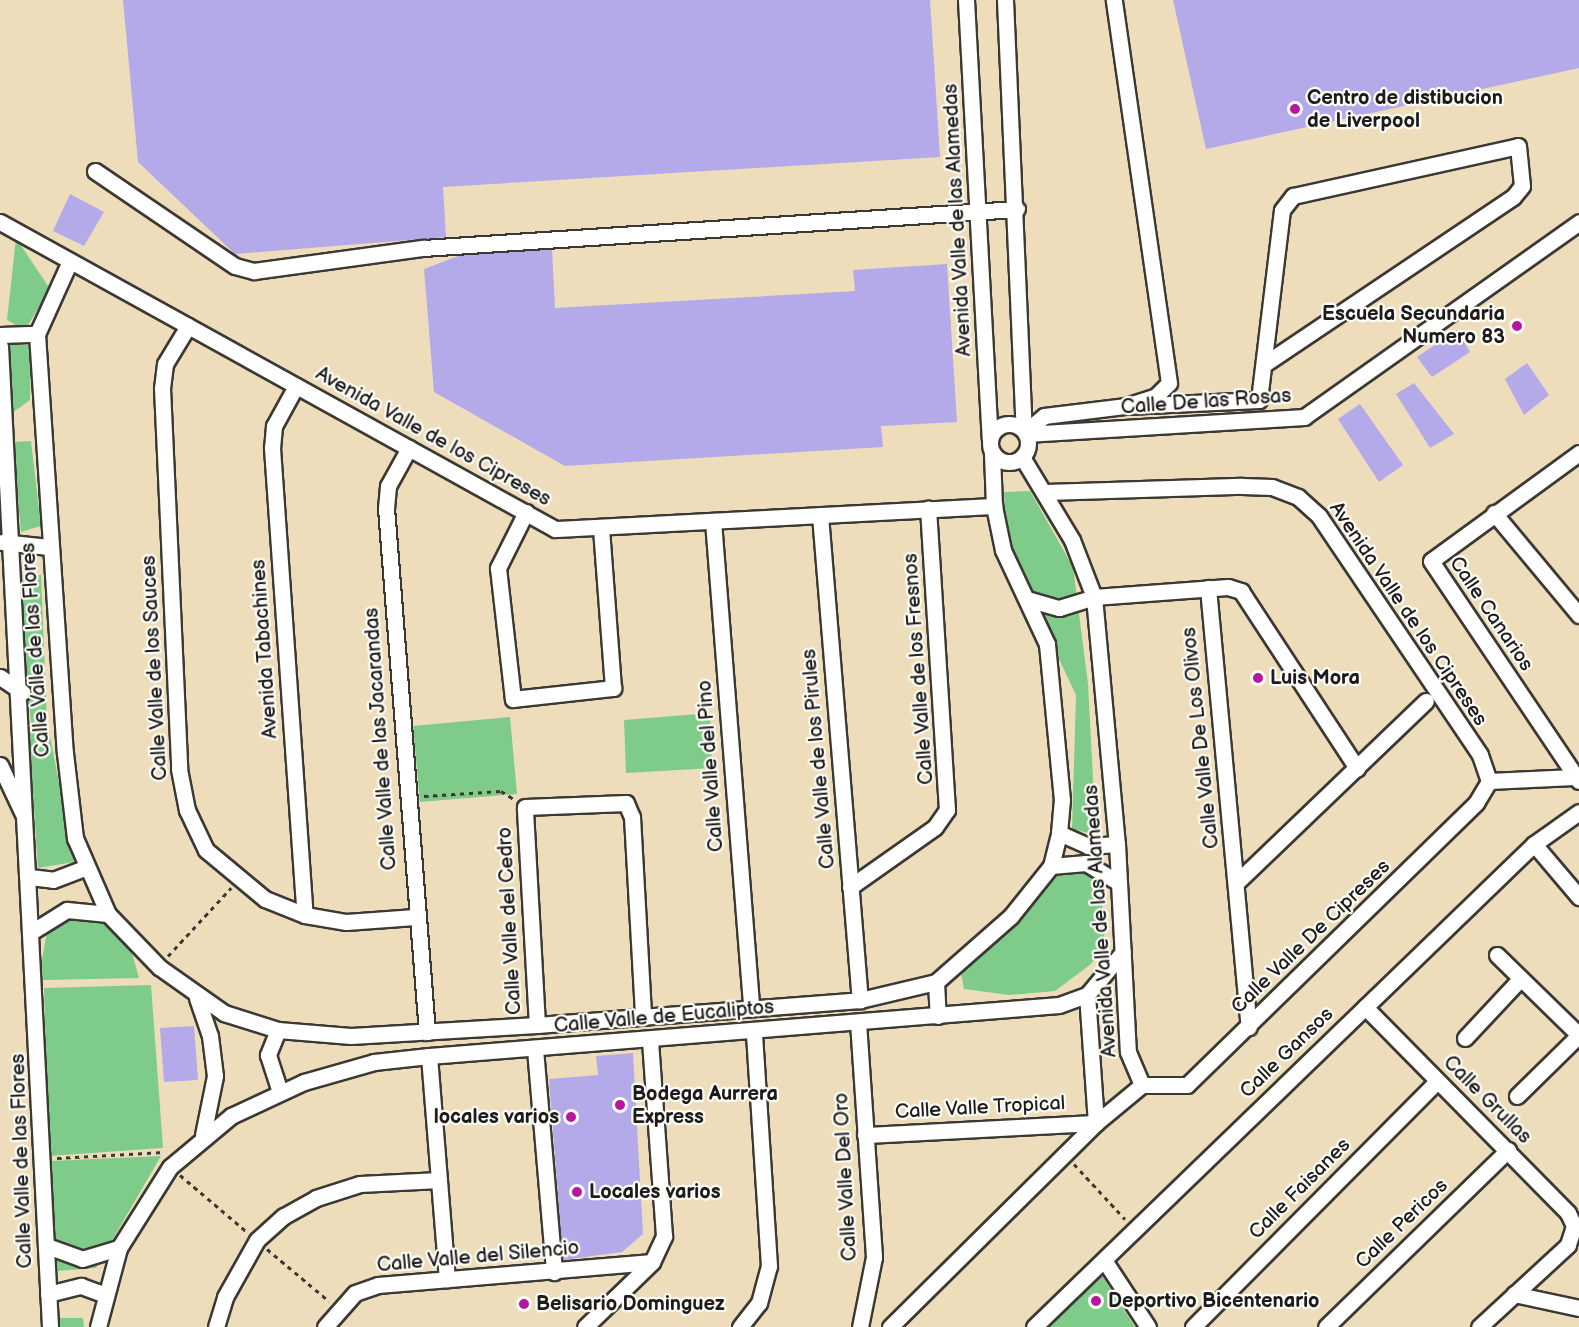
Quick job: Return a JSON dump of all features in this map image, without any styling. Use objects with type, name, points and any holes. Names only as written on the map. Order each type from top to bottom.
[{"type":"street","name":"Avenida Valle de las Alamedas","points":[[966,0],[994,506],[1003,550],[1047,644],[1062,800],[1059,833],[1052,866]]},
{"type":"street","points":[[991,446],[1006,462],[1022,457],[1025,432],[1017,209],[1005,0]]},
{"type":"street","points":[[1114,0],[1169,383],[1156,396],[1126,406]]},
{"type":"street","points":[[1025,432],[1044,416],[1126,406],[1258,400],[1266,363],[1286,202],[1518,146],[1522,186],[1513,197],[1266,363]]},
{"type":"street","points":[[95,171],[235,266],[254,271],[423,248],[1017,209]]},
{"type":"street","name":"Avenida Valle de los Cipreses","points":[[0,222],[555,529],[601,529],[820,514],[994,506]]},
{"type":"street","name":"Calle De las Rosas","points":[[991,446],[1007,424],[1025,432],[1304,417],[1579,222]]},
{"type":"street","name":"Calle Valle de las Flores","points":[[70,261],[37,334],[49,547],[70,808],[84,868],[108,914],[159,967],[197,998]]},
{"type":"street","name":"Calle Valle de los Sauces","points":[[188,326],[165,364],[162,388],[179,769],[187,810],[206,850],[238,881],[305,915],[346,922],[415,917]]},
{"type":"street","points":[[0,335],[37,334]]},
{"type":"street","name":"Calle Valle de las Flores","points":[[0,346],[5,543],[22,692],[50,1327]]},
{"type":"street","name":"Avenida Tabachines","points":[[296,386],[274,426],[272,448],[305,915]]},
{"type":"street","name":"Calle Valle de las Jacarandas","points":[[409,448],[388,486],[386,508],[415,917],[427,1032]]},
{"type":"street","name":"Calle Canarios","points":[[1576,779],[1431,561],[1579,453]]},
{"type":"street","name":"Avenida Valle de las Alamedas","points":[[1022,457],[1046,492],[1094,597],[1117,844],[1128,1052],[1142,1085]]},
{"type":"street","name":"Avenida Valle de los Cipreses","points":[[1046,492],[1242,486],[1272,487],[1298,497],[1319,516],[1480,755],[1489,781]]},
{"type":"street","name":"Calle Valle de los Fresnos","points":[[850,886],[935,827],[947,810],[927,509]]},
{"type":"street","points":[[526,512],[498,568],[513,699],[613,688],[601,529]]},
{"type":"street","points":[[1494,513],[1579,615]]},
{"type":"street","name":"Calle Valle de los Pirules","points":[[820,514],[860,1000]]},
{"type":"street","name":"Calle Valle del Pino","points":[[713,521],[751,1008]]},
{"type":"street","points":[[5,543],[49,547]]},
{"type":"street","points":[[1027,599],[1059,608],[1094,597],[1208,588],[1242,591],[1357,768]]},
{"type":"street","name":"Calle Valle De Los Olivos","points":[[1208,588],[1249,1027]]},
{"type":"street","points":[[0,677],[22,692]]},
{"type":"street","points":[[1236,883],[1426,701]]},
{"type":"street","points":[[0,765],[27,822]]},
{"type":"street","points":[[1489,781],[1576,779]]},
{"type":"street","name":"Calle Valle De Cipreses","points":[[1142,1085],[1158,1089],[1187,1085],[1476,804],[1489,781]]},
{"type":"street","name":"Calle Valle del Cedro","points":[[537,1025],[525,807],[626,803],[632,817],[644,1016]]},
{"type":"street","name":"Calle Gansos","points":[[1034,1327],[1534,844],[1578,811]]},
{"type":"street","points":[[1059,833],[1088,846],[1117,844]]},
{"type":"street","points":[[1534,844],[1579,897]]},
{"type":"street","points":[[1052,866],[1086,864],[1118,882]]},
{"type":"street","name":"Calle Valle de Eucaliptos","points":[[197,998],[248,1023],[278,1030],[351,1036],[537,1025],[860,1000],[936,982],[1011,916],[1052,866]]},
{"type":"street","points":[[30,877],[53,880],[84,868]]},
{"type":"street","points":[[33,931],[68,910],[108,914]]},
{"type":"street","points":[[1096,1123],[1087,995],[1123,952]]},
{"type":"street","points":[[1497,955],[1579,1035],[1517,1096]]},
{"type":"street","points":[[1465,1038],[1520,979]]},
{"type":"street","points":[[936,982],[938,1016]]},
{"type":"street","name":"Calle Valle de Eucaliptos","points":[[203,1134],[280,1091],[346,1068],[429,1056],[754,1032],[1059,1005],[1087,995]]},
{"type":"street","points":[[98,1327],[103,1294],[119,1248],[184,1150],[203,1134],[214,1076],[210,1036],[197,998]]},
{"type":"street","name":"Calle Grullas","points":[[1365,1006],[1568,1213],[1574,1226],[1568,1245],[1514,1294]]},
{"type":"street","name":"Calle Valle Del Oro","points":[[858,1022],[874,1257],[860,1327]]},
{"type":"street","points":[[278,1030],[268,1055],[280,1091]]},
{"type":"street","points":[[740,1327],[759,1304],[769,1266],[754,1032]]},
{"type":"street","points":[[585,1327],[652,1262],[664,1236],[650,1040]]},
{"type":"street","points":[[535,1049],[554,1272]]},
{"type":"street","points":[[429,1056],[447,1279]]},
{"type":"street","name":"Calle Faisanes","points":[[1193,1327],[1437,1081]]},
{"type":"street","points":[[890,1327],[1096,1123],[1142,1085]]},
{"type":"street","name":"Calle Valle Tropical","points":[[865,1135],[1096,1123]]},
{"type":"street","name":"Calle Pericos","points":[[1326,1327],[1508,1150]]},
{"type":"street","points":[[216,1327],[225,1297],[257,1240],[284,1216],[316,1198],[360,1184],[439,1180]]},
{"type":"street","points":[[47,1246],[82,1259],[119,1248]]},
{"type":"street","points":[[1104,1260],[1148,1327]]},
{"type":"street","name":"Calle Valle del Silencio","points":[[325,1327],[355,1293],[378,1285],[652,1262]]},
{"type":"street","points":[[48,1294],[81,1286],[103,1294]]},
{"type":"street","points":[[1479,1327],[1514,1294],[1579,1308]]},
{"type":"path","points":[[406,797],[501,791],[525,807]]},
{"type":"path","points":[[159,967],[238,881]]},
{"type":"path","points":[[43,1159],[184,1150]]},
{"type":"path","points":[[1065,1154],[1135,1230]]},
{"type":"green space","points":[[16,238],[50,289],[25,330],[7,320]]},
{"type":"green space","points":[[10,345],[31,345],[30,400],[12,413]]},
{"type":"green space","points":[[31,441],[41,526],[21,532],[13,442]]},
{"type":"green space","points":[[1030,491],[1073,567],[1088,684],[1096,835],[1072,829],[1076,695],[1015,566],[1006,528],[1004,492]]},
{"type":"green space","points":[[17,575],[41,575],[47,722],[31,723]]},
{"type":"green space","points":[[710,713],[712,768],[626,773],[624,720]]},
{"type":"green space","points":[[510,717],[517,794],[420,802],[413,726]]},
{"type":"green space","points":[[29,730],[49,730],[74,862],[38,868]]},
{"type":"green space","points":[[1066,863],[1100,876],[1105,946],[1091,964],[1055,991],[1009,995],[964,989],[961,973],[969,960]]},
{"type":"green space","points":[[67,912],[106,919],[132,953],[139,978],[44,980],[39,976],[49,921]]},
{"type":"green space","points":[[151,985],[163,1148],[49,1156],[44,988]]},
{"type":"green space","points":[[161,1156],[96,1268],[56,1271],[51,1161]]},
{"type":"green space","name":"Deportivo Bicentenario","points":[[1101,1274],[1135,1327],[1048,1327]]},
{"type":"green space","points":[[58,1318],[83,1318],[84,1327],[59,1327]]},
{"type":"building","points":[[123,0],[930,0],[940,157],[443,187],[446,237],[235,254],[138,162]]},
{"type":"building","name":"Centro de distibucion de Liverpool","points":[[1173,0],[1579,0],[1579,68],[1206,149]]},
{"type":"building","points":[[70,194],[104,212],[84,246],[53,231]]},
{"type":"building","points":[[552,249],[555,308],[855,291],[853,270],[947,264],[957,422],[881,426],[883,447],[565,466],[434,392],[424,269],[461,255]]},
{"type":"building","points":[[1457,330],[1470,352],[1432,377],[1417,357]]},
{"type":"building","points":[[1527,363],[1549,395],[1524,415],[1505,379]]},
{"type":"building","points":[[1414,383],[1454,434],[1430,448],[1396,394]]},
{"type":"building","points":[[1360,404],[1403,465],[1379,482],[1338,419]]},
{"type":"building","points":[[194,1026],[198,1080],[164,1082],[160,1028]]},
{"type":"building","points":[[633,1053],[643,1234],[622,1252],[563,1260],[549,1079],[598,1075],[596,1056]]},
{"type":"place","name":"Centro de distibucion de Liverpool","points":[[1295,109]]},
{"type":"place","name":"Escuela Secundaria Numero 83","points":[[1517,326]]},
{"type":"place","name":"Luis Mora","points":[[1258,678]]},
{"type":"place","name":"Bodega Aurrera Express","points":[[620,1105]]},
{"type":"place","name":"locales varios","points":[[571,1117]]},
{"type":"place","name":"Locales varios","points":[[577,1192]]},
{"type":"place","name":"Deportivo Bicentenario","points":[[1096,1301]]},
{"type":"place","name":"Belisario Dominguez","points":[[524,1304]]}]
